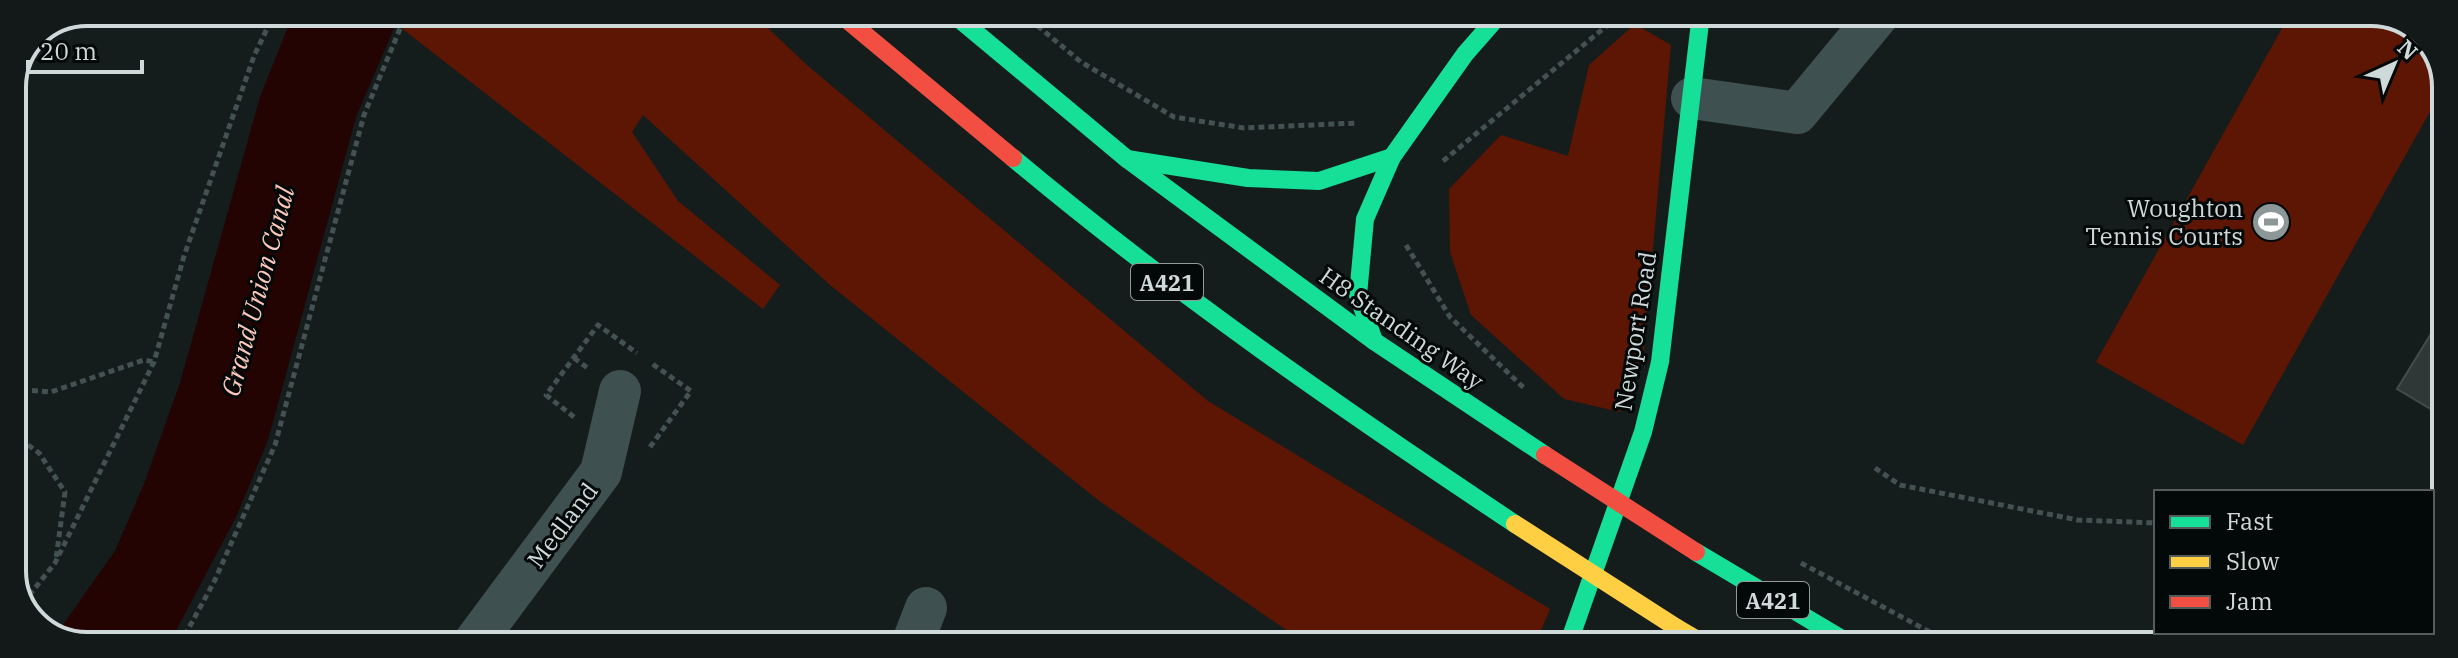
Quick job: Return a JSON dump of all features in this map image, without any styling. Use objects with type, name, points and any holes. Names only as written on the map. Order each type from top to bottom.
[{"type":"main road","name":"A421","points":[[855,26],[1065,202],[1189,300],[1312,389],[1684,632]]},
{"type":"main road","name":"H8 Standing Way","points":[[968,26],[1127,159],[1374,341],[1696,552],[1830,632]]},
{"type":"main road","points":[[1374,341],[1358,295],[1365,219],[1392,157],[1465,54],[1490,26]]},
{"type":"main road","name":"Newport Road","points":[[1573,632],[1643,432],[1660,362],[1700,26]]},
{"type":"main road","points":[[1127,159],[1248,178],[1319,181],[1392,157]]},
{"type":"main road","points":[[1677,628],[1680,632]]},
{"type":"street","points":[[1692,98],[1797,113],[1869,26]]},
{"type":"street","name":"Medland","points":[[482,632],[601,472],[620,391]]},
{"type":"path","points":[[30,594],[55,563],[154,362],[184,256],[254,56],[268,26]]},
{"type":"path","points":[[187,632],[214,582],[275,445],[364,115],[401,26]]},
{"type":"path","points":[[1442,162],[1606,26]]},
{"type":"path","points":[[26,390],[51,392],[144,360],[154,362]]},
{"type":"path","points":[[26,443],[39,453],[65,492],[55,563]]},
{"type":"path","points":[[1875,468],[1900,485],[2078,520],[2154,523]]},
{"type":"path","points":[[1796,560],[1930,632]]},
{"type":"shaded area","points":[[766,26],[808,66],[1208,401],[1550,609],[1540,632],[1289,632],[1098,500],[830,285],[643,115],[632,132],[678,201],[780,285],[763,309],[400,27]]},
{"type":"shaded area","points":[[1633,26],[1638,26],[1671,45],[1644,350],[1620,412],[1564,399],[1471,315],[1450,252],[1449,189],[1501,135],[1568,156],[1589,65]]},
{"type":"shaded area","name":"Woughton Tennis Courts","points":[[2283,26],[2387,28],[2402,34],[2417,47],[2430,71],[2432,108],[2243,445],[2096,362]]},
{"type":"water","name":"Grand Union Canal","points":[[288,26],[395,26],[356,117],[268,440],[237,515],[175,632],[87,632],[62,627],[115,551],[144,484],[180,383],[260,97]]},
{"type":"building","points":[[2432,332],[2432,410],[2397,389]]},
{"type":"traffic: fast","points":[[968,26],[1127,159],[1374,341],[1545,455]]},
{"type":"traffic: fast","points":[[1374,341],[1358,295],[1365,219],[1392,157],[1465,54],[1490,26]]},
{"type":"traffic: fast","points":[[1573,632],[1643,432],[1660,362],[1700,26]]},
{"type":"traffic: fast","points":[[1127,159],[1248,178],[1319,181],[1392,157]]},
{"type":"traffic: fast","points":[[1013,158],[1135,256],[1259,348],[1515,524]]},
{"type":"traffic: fast","points":[[1696,552],[1830,632]]},
{"type":"traffic: slow","points":[[1515,524],[1677,628]]},
{"type":"traffic: slow","points":[[1677,628],[1684,632]]},
{"type":"traffic: jam","points":[[855,26],[1013,158]]},
{"type":"traffic: jam","points":[[1545,455],[1696,552]]},
{"type":"place","name":"Woughton Tennis Courts","points":[[2271,222]]}]
